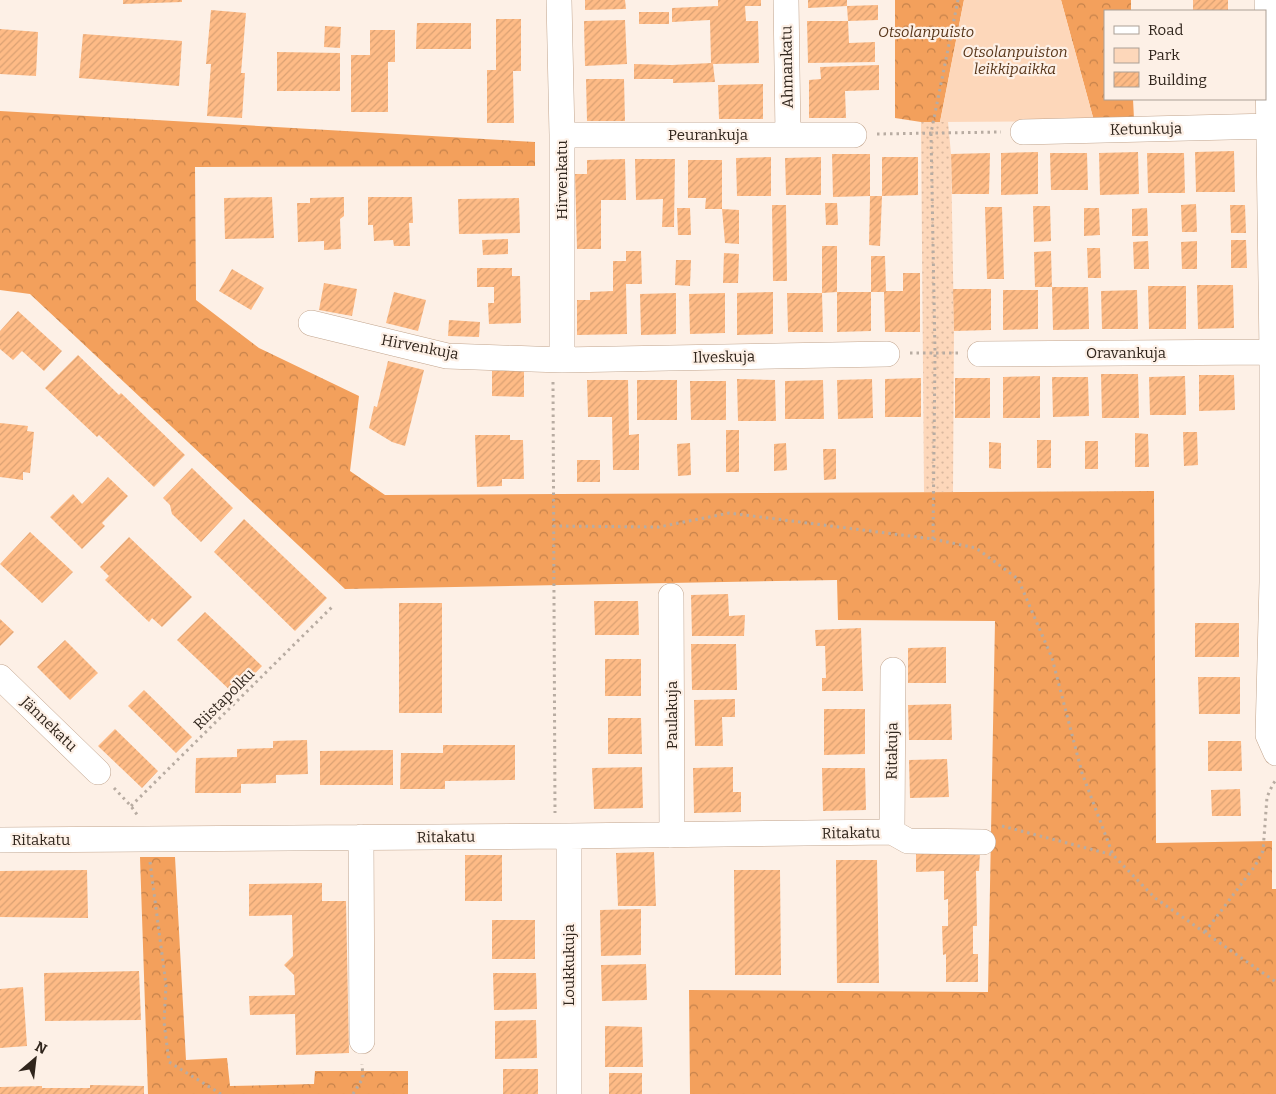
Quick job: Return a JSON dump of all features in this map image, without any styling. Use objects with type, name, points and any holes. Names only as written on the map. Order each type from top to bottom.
[{"type":"street","name":"Hirvenkatu","points":[[559,0],[562,135],[562,360]]},
{"type":"street","name":"Ahmankatu","points":[[786,0],[788,135]]},
{"type":"street","points":[[1267,0],[1272,126],[1274,352],[1274,582],[1268,736],[1276,753]]},
{"type":"street","name":"Ketunkuja","points":[[1023,132],[1272,126]]},
{"type":"street","name":"Peurankuja","points":[[562,135],[854,135]]},
{"type":"street","name":"Hirvenkuja","points":[[311,323],[447,356],[562,360]]},
{"type":"street","name":"Oravankuja","points":[[980,354],[1274,352]]},
{"type":"street","name":"Ilveskuja","points":[[562,360],[887,354]]},
{"type":"street","name":"Paulakuja","points":[[671,596],[672,835]]},
{"type":"street","name":"Ritakuja","points":[[892,832],[893,670]]},
{"type":"street","name":"Jännekatu","points":[[0,677],[98,772]]},
{"type":"street","points":[[892,832],[908,841],[983,842]]},
{"type":"street","name":"Ritakatu","points":[[0,840],[149,846],[361,837],[892,832]]},
{"type":"street","name":"Loukkukuja","points":[[562,836],[569,1094]]},
{"type":"street","points":[[361,837],[362,1041]]},
{"type":"path","points":[[934,540],[931,133],[958,0]]},
{"type":"path","points":[[854,135],[1023,132]]},
{"type":"path","points":[[887,354],[980,354]]},
{"type":"path","points":[[562,360],[554,376],[553,526],[562,836]]},
{"type":"path","points":[[553,526],[659,527],[729,513],[934,540],[976,548],[1018,579],[1052,658],[1082,773],[1113,855],[1155,898],[1276,982]]},
{"type":"path","name":"Riistapolku","points":[[132,806],[332,607]]},
{"type":"path","points":[[98,772],[132,806],[139,817],[149,846],[166,985],[164,1022],[169,1062],[221,1094]]},
{"type":"path","points":[[1205,932],[1255,866],[1263,851],[1267,797],[1276,780]]},
{"type":"path","points":[[353,1094],[363,1078],[362,1041]]},
{"type":"green space","name":"Otsolanpuisto","points":[[895,0],[964,0],[940,122],[921,122],[895,118]]},
{"type":"green space","name":"Otsolanpuiston leikkipaikka","points":[[964,0],[1061,0],[1094,121],[940,122]]},
{"type":"green space","points":[[1061,0],[1131,0],[1131,10],[1104,10],[1104,100],[1133,100],[1134,119],[1094,121]]},
{"type":"green space","points":[[0,111],[535,142],[535,166],[195,167],[196,300],[259,348],[359,396],[350,471],[385,495],[1154,491],[1156,843],[1272,841],[1272,889],[1276,889],[1276,1094],[690,1094],[689,990],[988,992],[995,621],[838,620],[837,580],[345,589],[30,294],[0,290]]},
{"type":"green space","points":[[921,122],[948,122],[951,154],[954,331],[953,492],[924,492]]},
{"type":"green space","points":[[140,857],[175,857],[186,1060],[227,1058],[230,1086],[314,1084],[315,1071],[408,1071],[408,1094],[148,1094]]},
{"type":"building","points":[[123,0],[182,0],[182,2],[123,4]]},
{"type":"building","points":[[585,0],[625,0],[626,9],[585,10]]},
{"type":"building","points":[[718,0],[761,0],[761,6],[745,6],[746,21],[758,21],[759,63],[713,64],[715,82],[673,83],[673,79],[634,79],[634,64],[711,63],[710,20],[672,22],[672,8],[718,6]]},
{"type":"building","points":[[808,0],[847,0],[847,6],[808,8]]},
{"type":"building","points":[[1193,0],[1228,0],[1228,10],[1193,10]]},
{"type":"building","points":[[878,5],[878,20],[848,21],[847,6]]},
{"type":"building","points":[[211,10],[246,13],[241,73],[245,73],[242,118],[207,116],[211,64],[206,64]]},
{"type":"building","points":[[639,12],[669,12],[669,24],[639,24]]},
{"type":"building","points":[[496,19],[521,19],[521,71],[513,71],[514,123],[487,123],[487,70],[496,70]]},
{"type":"building","points":[[625,20],[627,64],[585,66],[584,21]]},
{"type":"building","points":[[807,21],[848,21],[849,43],[875,42],[875,62],[808,63]]},
{"type":"building","points":[[417,23],[471,23],[471,49],[416,49]]},
{"type":"building","points":[[325,26],[341,27],[340,48],[324,47]]},
{"type":"building","points":[[0,29],[38,32],[36,76],[0,74]]},
{"type":"building","points":[[370,30],[395,30],[395,62],[388,62],[388,112],[351,112],[351,55],[370,55]]},
{"type":"building","points":[[83,34],[182,41],[179,86],[79,78]]},
{"type":"building","points":[[277,52],[340,53],[340,91],[277,91]]},
{"type":"building","points":[[879,65],[879,90],[845,91],[846,118],[809,118],[809,80],[821,79],[820,67]]},
{"type":"building","points":[[586,79],[624,79],[625,121],[587,121]]},
{"type":"building","points":[[763,84],[763,119],[719,119],[718,85]]},
{"type":"building","points":[[1234,151],[1235,192],[1196,192],[1195,152]]},
{"type":"building","points":[[1038,152],[1038,194],[1001,195],[1001,153]]},
{"type":"building","points":[[1138,152],[1139,194],[1100,195],[1099,153]]},
{"type":"building","points":[[990,153],[989,194],[952,194],[951,154]]},
{"type":"building","points":[[1050,153],[1087,153],[1088,190],[1051,190]]},
{"type":"building","points":[[1147,153],[1184,153],[1185,193],[1148,193]]},
{"type":"building","points":[[832,154],[870,154],[870,196],[833,197]]},
{"type":"building","points":[[771,157],[771,196],[737,196],[736,158]]},
{"type":"building","points":[[821,157],[821,195],[786,195],[785,158]]},
{"type":"building","points":[[882,157],[918,157],[918,195],[882,196]]},
{"type":"building","points":[[625,159],[626,200],[601,200],[601,249],[577,249],[575,174],[587,174],[587,160]]},
{"type":"building","points":[[635,159],[675,159],[674,227],[662,227],[663,199],[636,200]]},
{"type":"building","points":[[688,160],[722,160],[722,209],[705,209],[706,198],[688,198]]},
{"type":"building","points":[[870,196],[882,196],[880,246],[869,245]]},
{"type":"building","points":[[272,197],[274,238],[225,239],[224,198]]},
{"type":"building","points":[[344,197],[344,216],[340,219],[341,249],[324,250],[324,241],[298,242],[297,203],[310,203],[310,198]]},
{"type":"building","points":[[368,197],[412,197],[413,223],[409,223],[410,246],[394,246],[393,240],[374,241],[373,225],[368,225]]},
{"type":"building","points":[[519,198],[520,233],[459,234],[458,199]]},
{"type":"building","points":[[825,203],[837,203],[838,225],[826,225]]},
{"type":"building","points":[[1196,204],[1197,232],[1182,232],[1181,205]]},
{"type":"building","points":[[772,205],[786,205],[787,281],[773,281]]},
{"type":"building","points":[[1230,205],[1245,205],[1246,233],[1231,233]]},
{"type":"building","points":[[1033,206],[1050,206],[1051,241],[1034,242]]},
{"type":"building","points":[[985,207],[1002,207],[1004,279],[987,279]]},
{"type":"building","points":[[677,208],[690,208],[691,235],[678,235]]},
{"type":"building","points":[[1084,208],[1099,208],[1100,235],[1084,236]]},
{"type":"building","points":[[1147,208],[1148,236],[1132,236],[1132,209]]},
{"type":"building","points":[[722,209],[739,210],[739,244],[725,243]]},
{"type":"building","points":[[508,239],[508,254],[483,255],[482,240]]},
{"type":"building","points":[[1231,240],[1246,240],[1247,268],[1231,268]]},
{"type":"building","points":[[1148,241],[1149,269],[1134,269],[1133,242]]},
{"type":"building","points":[[1197,241],[1197,269],[1182,269],[1181,242]]},
{"type":"building","points":[[822,246],[837,246],[837,292],[822,293]]},
{"type":"building","points":[[1087,248],[1100,248],[1101,278],[1088,278]]},
{"type":"building","points":[[626,251],[641,251],[642,284],[626,284],[627,334],[577,335],[577,300],[590,300],[590,292],[613,291],[613,261],[626,261]]},
{"type":"building","points":[[1051,251],[1052,287],[1035,287],[1034,252]]},
{"type":"building","points":[[724,253],[739,254],[738,283],[723,283]]},
{"type":"building","points":[[871,256],[885,256],[886,291],[903,291],[903,273],[920,273],[920,332],[885,332],[884,292],[871,292]]},
{"type":"building","points":[[676,260],[691,260],[690,286],[675,285]]},
{"type":"building","points":[[477,268],[512,268],[512,276],[520,276],[521,323],[489,324],[488,303],[494,303],[494,287],[477,287]]},
{"type":"building","points":[[232,269],[264,288],[251,310],[219,291]]},
{"type":"building","points":[[324,283],[357,289],[352,316],[319,310]]},
{"type":"building","points":[[1197,285],[1233,285],[1234,328],[1198,329]]},
{"type":"building","points":[[1148,286],[1186,286],[1186,329],[1149,329]]},
{"type":"building","points":[[1052,287],[1088,287],[1089,329],[1053,330]]},
{"type":"building","points":[[953,289],[991,289],[991,330],[954,331]]},
{"type":"building","points":[[1003,290],[1038,290],[1038,329],[1003,330]]},
{"type":"building","points":[[1137,290],[1138,329],[1102,329],[1101,291]]},
{"type":"building","points":[[394,292],[426,300],[418,331],[386,323]]},
{"type":"building","points":[[773,292],[773,334],[737,335],[737,293]]},
{"type":"building","points":[[837,292],[871,292],[871,331],[837,332]]},
{"type":"building","points":[[676,293],[676,334],[641,335],[640,294]]},
{"type":"building","points":[[725,293],[725,333],[690,334],[689,294]]},
{"type":"building","points":[[787,293],[822,293],[823,332],[788,332]]},
{"type":"building","points":[[18,311],[62,351],[44,371],[22,351],[13,360],[0,349],[0,331]]},
{"type":"building","points":[[449,320],[480,322],[479,337],[448,336]]},
{"type":"building","points":[[78,355],[119,395],[121,393],[185,455],[154,487],[99,435],[97,437],[45,388]]},
{"type":"building","points":[[388,361],[424,370],[405,446],[392,442],[369,428],[374,406],[377,407]]},
{"type":"building","points":[[492,371],[524,371],[524,397],[492,396]]},
{"type":"building","points":[[1101,374],[1138,374],[1139,418],[1102,418]]},
{"type":"building","points":[[1199,375],[1234,375],[1235,410],[1199,411]]},
{"type":"building","points":[[1040,376],[1040,418],[1003,418],[1003,377]]},
{"type":"building","points":[[1185,376],[1186,415],[1150,415],[1149,377]]},
{"type":"building","points":[[1052,377],[1088,377],[1089,416],[1053,417]]},
{"type":"building","points":[[921,378],[921,417],[885,417],[885,379]]},
{"type":"building","points":[[955,378],[990,378],[990,418],[955,418]]},
{"type":"building","points":[[737,379],[775,380],[776,421],[738,421]]},
{"type":"building","points":[[872,379],[873,418],[838,419],[837,380]]},
{"type":"building","points":[[587,380],[628,380],[629,435],[639,434],[639,470],[613,470],[612,417],[588,417]]},
{"type":"building","points":[[637,380],[677,380],[677,420],[637,420]]},
{"type":"building","points":[[823,380],[824,419],[785,419],[785,381]]},
{"type":"building","points":[[690,381],[726,381],[726,420],[691,420]]},
{"type":"building","points":[[0,423],[28,426],[27,431],[34,432],[30,473],[23,472],[23,480],[0,477]]},
{"type":"building","points":[[726,430],[739,430],[739,472],[726,472]]},
{"type":"building","points":[[1183,432],[1197,432],[1198,465],[1184,466]]},
{"type":"building","points":[[1135,433],[1148,434],[1149,467],[1135,467]]},
{"type":"building","points":[[475,435],[510,435],[510,440],[523,440],[524,479],[502,479],[502,486],[477,487]]},
{"type":"building","points":[[1037,440],[1051,440],[1051,468],[1037,468]]},
{"type":"building","points":[[1085,441],[1098,441],[1098,469],[1085,469]]},
{"type":"building","points":[[989,442],[1001,443],[1001,469],[989,468]]},
{"type":"building","points":[[690,443],[691,475],[678,476],[677,444]]},
{"type":"building","points":[[786,443],[787,470],[774,471],[774,444]]},
{"type":"building","points":[[823,449],[836,449],[836,479],[824,480]]},
{"type":"building","points":[[577,460],[600,460],[600,482],[577,482]]},
{"type":"building","points":[[192,468],[233,508],[201,542],[172,514],[170,505],[163,498]]},
{"type":"building","points":[[108,477],[128,496],[102,523],[105,526],[82,549],[50,517],[73,494],[82,504]]},
{"type":"building","points":[[244,519],[327,598],[295,631],[214,552]]},
{"type":"building","points":[[30,532],[73,572],[42,603],[0,564]]},
{"type":"building","points":[[129,537],[192,597],[162,627],[152,618],[149,622],[105,580],[109,576],[100,567]]},
{"type":"building","points":[[728,594],[729,616],[745,615],[744,636],[692,636],[691,595]]},
{"type":"building","points":[[594,601],[638,601],[639,635],[595,635]]},
{"type":"building","points":[[399,603],[442,603],[442,713],[399,713]]},
{"type":"building","points":[[205,612],[262,666],[235,695],[177,640]]},
{"type":"building","points":[[0,619],[14,632],[0,646]]},
{"type":"building","points":[[1195,623],[1239,623],[1239,657],[1195,657]]},
{"type":"building","points":[[861,628],[863,691],[822,691],[822,678],[826,678],[825,646],[816,646],[815,630]]},
{"type":"building","points":[[65,640],[98,673],[70,700],[37,667]]},
{"type":"building","points":[[691,644],[736,644],[737,690],[692,690]]},
{"type":"building","points":[[946,647],[946,683],[908,683],[908,648]]},
{"type":"building","points":[[605,659],[641,659],[641,696],[605,696]]},
{"type":"building","points":[[1198,677],[1240,677],[1240,714],[1199,714]]},
{"type":"building","points":[[144,690],[192,737],[176,753],[128,706]]},
{"type":"building","points":[[735,699],[735,717],[722,717],[723,746],[695,746],[694,700]]},
{"type":"building","points":[[951,704],[952,740],[909,740],[908,705]]},
{"type":"building","points":[[824,709],[865,709],[865,754],[824,755]]},
{"type":"building","points":[[608,718],[641,718],[642,754],[608,754]]},
{"type":"building","points":[[115,729],[158,771],[142,788],[98,746]]},
{"type":"building","points":[[307,740],[308,774],[276,775],[276,783],[241,784],[241,793],[195,793],[196,758],[237,757],[237,749],[273,748],[273,741]]},
{"type":"building","points":[[1208,741],[1241,741],[1242,771],[1208,771]]},
{"type":"building","points":[[443,745],[515,745],[515,780],[445,781],[445,789],[400,789],[401,753],[443,753]]},
{"type":"building","points":[[393,750],[393,785],[320,785],[320,751]]},
{"type":"building","points":[[947,759],[949,797],[910,798],[909,760]]},
{"type":"building","points":[[642,767],[643,808],[594,809],[592,768]]},
{"type":"building","points":[[733,767],[733,792],[741,792],[741,812],[694,813],[693,768]]},
{"type":"building","points":[[822,768],[865,768],[866,810],[823,811]]},
{"type":"building","points":[[1240,789],[1241,816],[1212,816],[1211,790]]},
{"type":"building","points":[[654,852],[656,906],[618,906],[616,853]]},
{"type":"building","points":[[916,853],[980,853],[979,871],[976,871],[977,926],[973,926],[973,954],[978,954],[978,982],[946,982],[946,954],[943,955],[942,926],[948,926],[948,899],[944,900],[944,871],[916,872]]},
{"type":"building","points":[[465,855],[502,855],[502,901],[465,901]]},
{"type":"building","points":[[836,860],[877,860],[879,983],[837,983]]},
{"type":"building","points":[[87,870],[88,918],[0,917],[0,871]]},
{"type":"building","points":[[734,870],[780,870],[781,975],[735,975]]},
{"type":"building","points":[[322,883],[322,901],[346,901],[349,1053],[296,1055],[295,1014],[250,1015],[249,996],[295,995],[294,975],[284,965],[293,956],[292,915],[249,916],[249,884]]},
{"type":"building","points":[[641,909],[641,955],[601,956],[600,910]]},
{"type":"building","points":[[492,920],[535,920],[535,959],[492,959]]},
{"type":"building","points":[[646,964],[647,1000],[602,1001],[601,965]]},
{"type":"building","points":[[139,971],[141,1020],[45,1021],[44,973]]},
{"type":"building","points":[[493,973],[536,973],[537,1009],[494,1010]]},
{"type":"building","points":[[23,987],[27,1046],[0,1048],[0,989]]},
{"type":"building","points":[[536,1020],[537,1058],[495,1059],[495,1021]]},
{"type":"building","points":[[605,1026],[642,1027],[643,1067],[605,1067]]},
{"type":"building","points":[[503,1069],[538,1069],[538,1094],[503,1094]]},
{"type":"building","points":[[609,1073],[642,1073],[642,1094],[609,1094]]},
{"type":"building","points":[[90,1085],[144,1086],[144,1094],[0,1094],[0,1087],[90,1088]]}]
